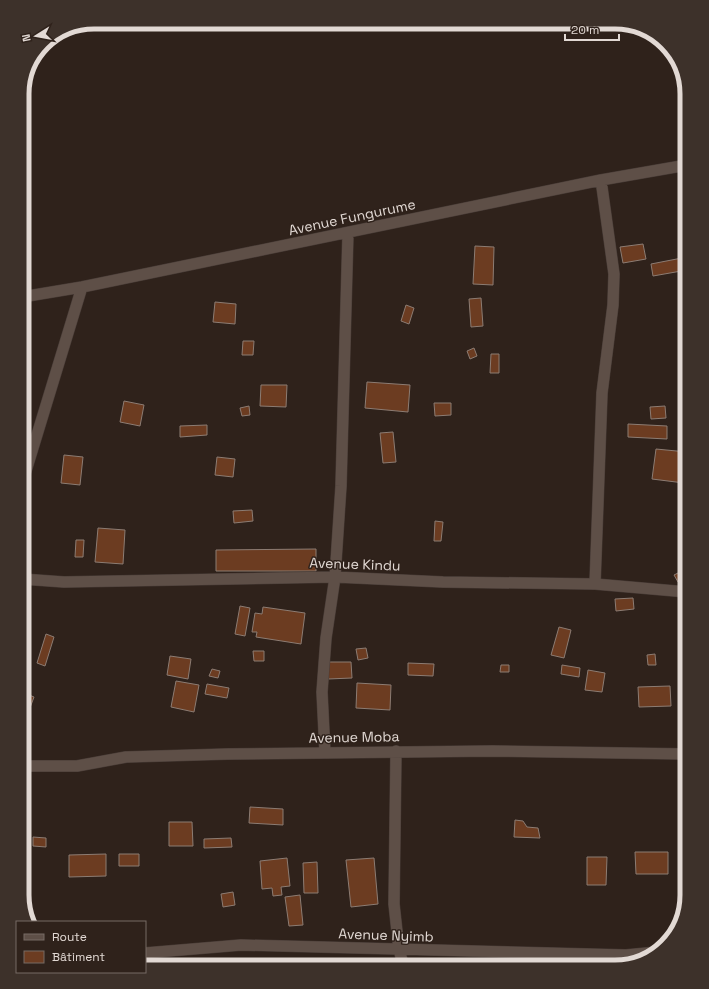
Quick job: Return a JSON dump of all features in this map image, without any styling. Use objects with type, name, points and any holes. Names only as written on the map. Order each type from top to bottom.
[{"type":"street","name":"Avenue Fungurume","points":[[29,296],[82,287],[601,180],[680,166]]},
{"type":"street","points":[[595,584],[602,393],[613,305],[614,274],[601,180]]},
{"type":"street","points":[[325,753],[322,692],[326,638],[335,577],[341,486],[348,233]]},
{"type":"street","points":[[29,461],[82,287]]},
{"type":"street","name":"Avenue Kindu","points":[[29,580],[64,582],[335,577],[443,582],[595,584],[680,591]]},
{"type":"street","name":"Avenue Moba","points":[[29,766],[77,766],[126,756],[492,751],[680,754]]},
{"type":"street","points":[[396,752],[394,904],[396,931],[402,960]]},
{"type":"street","name":"Avenue Nyimb","points":[[146,953],[241,945],[618,960]]},
{"type":"building","points":[[643,244],[646,259],[623,263],[620,247]]},
{"type":"building","points":[[475,246],[494,247],[493,285],[473,284]]},
{"type":"building","points":[[680,258],[680,271],[653,276],[651,264]]},
{"type":"building","points":[[481,298],[483,326],[471,327],[469,299]]},
{"type":"building","points":[[215,302],[236,304],[235,324],[213,322]]},
{"type":"building","points":[[406,305],[414,308],[409,324],[401,321]]},
{"type":"building","points":[[243,341],[254,341],[253,355],[242,355]]},
{"type":"building","points":[[474,348],[477,356],[470,359],[467,351]]},
{"type":"building","points":[[491,354],[499,354],[499,373],[490,373]]},
{"type":"building","points":[[367,382],[410,385],[408,412],[365,408]]},
{"type":"building","points":[[261,385],[287,385],[286,407],[260,406]]},
{"type":"building","points":[[124,401],[144,405],[140,426],[120,422]]},
{"type":"building","points":[[434,403],[451,403],[451,415],[435,416]]},
{"type":"building","points":[[249,406],[250,415],[242,416],[240,408]]},
{"type":"building","points":[[665,406],[666,418],[651,419],[650,407]]},
{"type":"building","points":[[628,424],[667,426],[667,439],[628,437]]},
{"type":"building","points":[[207,425],[207,435],[180,437],[180,426]]},
{"type":"building","points":[[393,432],[396,462],[383,463],[380,433]]},
{"type":"building","points":[[656,449],[680,451],[680,482],[652,479]]},
{"type":"building","points":[[64,455],[83,457],[80,485],[61,483]]},
{"type":"building","points":[[217,457],[235,459],[233,477],[215,475]]},
{"type":"building","points":[[252,510],[253,521],[234,523],[233,511]]},
{"type":"building","points":[[435,521],[443,522],[441,541],[434,541]]},
{"type":"building","points":[[98,528],[125,530],[123,564],[95,562]]},
{"type":"building","points":[[76,540],[84,540],[83,557],[75,557]]},
{"type":"building","points":[[316,549],[316,571],[216,571],[216,550]]},
{"type":"building","points":[[680,572],[680,581],[678,582],[674,575]]},
{"type":"building","points":[[633,598],[634,609],[616,611],[615,599]]},
{"type":"building","points":[[240,606],[250,608],[245,636],[235,634]]},
{"type":"building","points":[[263,607],[305,613],[301,644],[256,637],[257,632],[252,632],[255,613],[262,614]]},
{"type":"building","points":[[559,627],[571,630],[564,658],[551,655]]},
{"type":"building","points":[[46,634],[54,637],[45,666],[37,663]]},
{"type":"building","points":[[366,648],[368,658],[358,660],[356,649]]},
{"type":"building","points":[[253,651],[264,651],[264,661],[254,661]]},
{"type":"building","points":[[655,654],[656,665],[648,665],[647,655]]},
{"type":"building","points":[[170,656],[191,659],[188,679],[167,675]]},
{"type":"building","points":[[327,662],[351,662],[352,678],[328,679]]},
{"type":"building","points":[[408,663],[434,664],[433,676],[408,675]]},
{"type":"building","points":[[501,665],[509,665],[509,672],[500,672]]},
{"type":"building","points":[[562,665],[580,668],[579,677],[561,674]]},
{"type":"building","points":[[212,669],[220,671],[218,678],[209,676]]},
{"type":"building","points":[[588,670],[605,673],[602,692],[585,690]]},
{"type":"building","points":[[176,681],[199,685],[194,712],[171,707]]},
{"type":"building","points":[[357,683],[391,685],[390,710],[356,708]]},
{"type":"building","points":[[207,684],[229,688],[227,698],[205,694]]},
{"type":"building","points":[[670,686],[671,706],[639,707],[638,687]]},
{"type":"building","points":[[29,695],[34,697],[29,710]]},
{"type":"building","points":[[250,807],[283,809],[283,825],[249,823]]},
{"type":"building","points":[[515,820],[523,821],[527,827],[538,828],[540,838],[514,837]]},
{"type":"building","points":[[169,822],[192,822],[193,846],[169,846]]},
{"type":"building","points":[[33,837],[46,838],[46,847],[33,846]]},
{"type":"building","points":[[231,838],[232,847],[204,848],[204,839]]},
{"type":"building","points":[[635,852],[668,852],[668,874],[636,874]]},
{"type":"building","points":[[106,854],[106,876],[69,877],[69,855]]},
{"type":"building","points":[[119,854],[139,854],[139,866],[119,866]]},
{"type":"building","points":[[587,857],[607,857],[606,885],[587,885]]},
{"type":"building","points":[[287,858],[290,886],[281,887],[282,895],[273,896],[272,888],[262,889],[260,861]]},
{"type":"building","points":[[374,858],[378,904],[351,907],[346,860]]},
{"type":"building","points":[[317,862],[318,893],[304,893],[303,863]]},
{"type":"building","points":[[233,892],[235,905],[223,907],[221,894]]},
{"type":"building","points":[[300,895],[303,925],[289,926],[285,897]]}]
